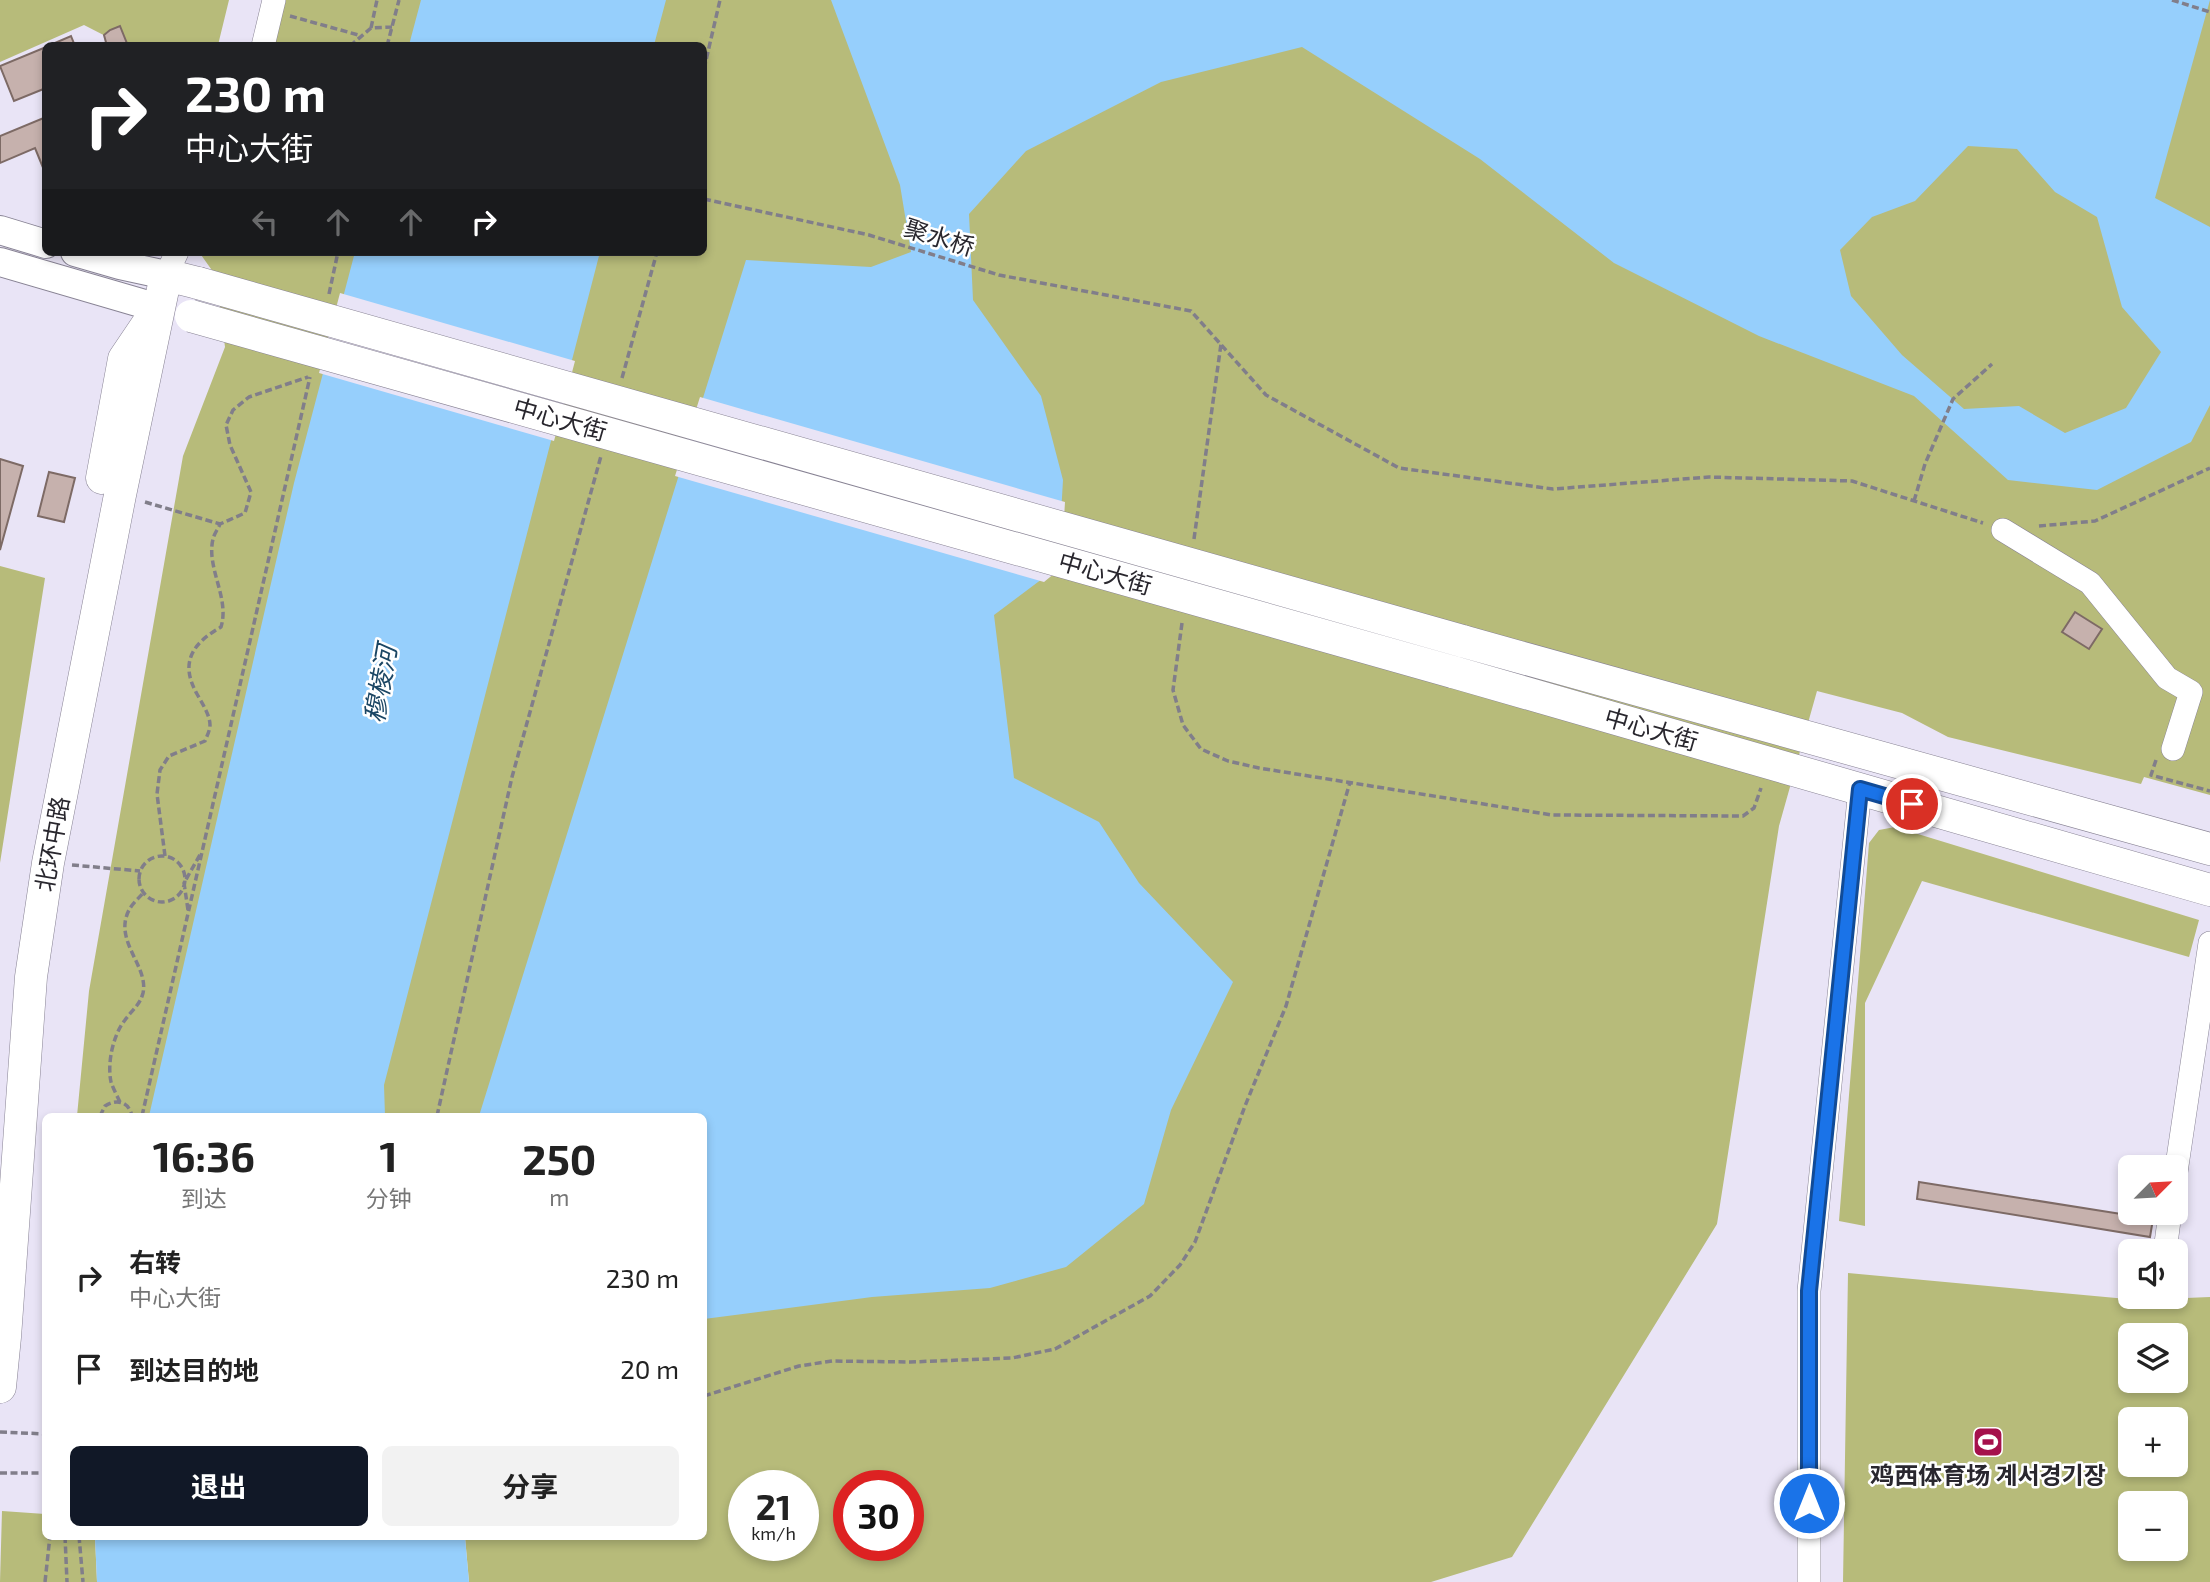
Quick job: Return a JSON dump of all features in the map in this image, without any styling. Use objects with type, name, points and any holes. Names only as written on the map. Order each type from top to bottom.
[{"type":"highway","name":"中心大街","points":[[172,264],[198,283],[1462,641],[2210,848]]},
{"type":"highway","name":"北环中路","points":[[0,1387],[31,977],[48,863],[120,495],[159,308],[172,264]]},
{"type":"highway","name":"中心大街","points":[[159,308],[1453,672],[2210,890]]},
{"type":"highway","name":"北环中路","points":[[0,1132],[10,993],[27,875],[124,359],[159,308]]},
{"type":"main road","points":[[0,230],[42,243]]},
{"type":"main road","name":"中心大街","points":[[89,256],[120,265],[172,264]]},
{"type":"main road","name":"中心大街","points":[[0,262],[159,308]]},
{"type":"street","points":[[264,42],[272,5]]},
{"type":"street","points":[[2003,530],[2090,583],[2167,678],[2191,692],[2173,749]]},
{"type":"street","points":[[1809,1582],[1809,1291],[1860,789]]},
{"type":"street","points":[[2179,1155],[2210,943]]},
{"type":"path","points":[[355,42],[371,28],[377,0]]},
{"type":"path","points":[[388,42],[399,0]]},
{"type":"path","points":[[707,56],[720,0]]},
{"type":"path","points":[[2172,0],[2210,12]]},
{"type":"path","points":[[272,5],[362,36]]},
{"type":"path","points":[[371,28],[392,27]]},
{"type":"path","name":"聚水桥","points":[[707,200],[869,234],[999,275],[1191,310],[1266,396],[1399,468],[1553,489],[1709,477],[1852,481],[2003,530]]},
{"type":"path","points":[[327,302],[337,256]]},
{"type":"path","points":[[620,387],[656,256]]},
{"type":"path","points":[[1192,551],[1221,344]]},
{"type":"path","points":[[1914,501],[1925,464],[1953,399],[1992,364]]},
{"type":"path","points":[[120,495],[220,524],[245,513],[251,492],[230,445],[226,425],[233,410],[249,397],[310,376],[143,1113]]},
{"type":"path","points":[[438,1113],[512,777],[601,454]]},
{"type":"path","points":[[2003,530],[2095,522],[2210,468]]},
{"type":"path","points":[[164,856],[156,794],[160,770],[169,756],[205,741],[210,725],[205,708],[194,689],[188,666],[192,649],[206,635],[221,627],[225,615],[213,560],[213,539],[220,524]]},
{"type":"path","points":[[1183,621],[1173,690],[1183,724],[1201,749],[1228,761],[1552,816],[1743,816],[1754,808],[1769,765]]},
{"type":"path","points":[[2173,749],[2171,755],[2159,752],[2151,775],[2210,791]]},
{"type":"path","points":[[707,1395],[799,1366],[832,1361],[910,1362],[1012,1358],[1055,1349],[1150,1296],[1180,1265],[1195,1242],[1245,1106],[1286,1006],[1350,782]]},
{"type":"path","points":[[188,916],[184,883],[184,876],[178,863],[164,856],[150,859],[144,864],[138,879],[143,894],[156,902],[164,902],[177,896],[184,883],[204,848]]},
{"type":"path","points":[[48,863],[140,871]]},
{"type":"path","points":[[131,1113],[129,1108],[120,1102],[111,1081],[110,1060],[117,1030],[138,1007],[144,992],[143,980],[127,944],[125,930],[129,910],[143,894]]},
{"type":"path","points":[[102,1113],[109,1103],[120,1102]]},
{"type":"path","points":[[0,1432],[42,1434]]},
{"type":"path","points":[[0,1474],[42,1474]]},
{"type":"path","points":[[45,1582],[50,1540]]},
{"type":"path","points":[[65,1540],[67,1582]]},
{"type":"path","points":[[79,1540],[83,1582]]},
{"type":"green space","points":[[0,0],[229,0],[219,42],[117,42],[84,25],[0,62]]},
{"type":"green space","points":[[286,0],[2210,0],[2210,795],[2144,777],[2141,784],[1948,737],[1902,713],[1817,691],[1779,826],[1717,1224],[1512,1557],[1431,1582],[469,1582],[465,1540],[707,1540],[707,1113],[77,1113],[89,991],[183,456],[225,347],[216,276],[202,256],[707,256],[707,42],[275,42]]},
{"type":"green space","points":[[0,566],[45,578],[0,863]]},
{"type":"green space","points":[[1895,827],[2199,920],[2189,957],[1922,881],[1865,1003],[1865,1226],[1839,1221],[1869,843],[1879,830]]},
{"type":"green space","name":"鸡西体育场 계서경기장","points":[[1848,1273],[2118,1298],[2118,1309],[2188,1309],[2188,1298],[2210,1297],[2210,1582],[1843,1582]]},
{"type":"green space","points":[[2,1511],[42,1514],[42,1540],[95,1540],[97,1582],[0,1582]]},
{"type":"water","points":[[421,0],[666,0],[655,42],[410,42]]},
{"type":"water","points":[[831,0],[2210,0],[2155,198],[2210,227],[2210,405],[2191,442],[2097,490],[2008,480],[1914,396],[1759,336],[1614,263],[1480,159],[1302,47],[1161,82],[1026,151],[969,214],[973,300],[1041,396],[1063,480],[1058,567],[994,615],[1014,778],[1099,822],[1139,883],[1233,982],[1171,1110],[1144,1204],[1066,1267],[990,1288],[872,1297],[707,1319],[707,1113],[480,1113],[746,260],[871,267],[911,252],[900,185]],"holes":[[[1968,146],[2017,149],[2055,192],[2097,217],[2122,307],[2161,352],[2126,408],[2065,433],[2019,406],[1964,409],[1902,355],[1851,296],[1840,250],[1872,217],[1915,201]]]},
{"type":"water","name":"穆棱河","points":[[354,256],[599,256],[384,1085],[385,1113],[150,1113],[294,483]]},
{"type":"water","points":[[95,1540],[465,1540],[469,1582],[97,1582]]},
{"type":"pier","points":[[340,293],[575,361],[554,441],[319,373]]},
{"type":"pier","points":[[700,397],[1065,502],[1061,568],[1044,582],[675,476]]},
{"type":"building","points":[[120,26],[126,42],[106,42],[104,35]]},
{"type":"building","points":[[71,36],[73,42],[57,42]]},
{"type":"building","points":[[42,49],[42,90],[14,101],[0,66]]},
{"type":"building","points":[[42,119],[42,165],[35,148],[0,163],[0,136]]},
{"type":"building","points":[[0,459],[23,466],[0,550]]},
{"type":"building","points":[[49,472],[75,478],[64,522],[38,516]]},
{"type":"building","points":[[2075,612],[2102,629],[2089,649],[2062,632]]},
{"type":"building","points":[[1919,1182],[2118,1213],[2118,1225],[2152,1225],[2150,1237],[1917,1199]]},
{"type":"place","name":"鸡西体育场 계서경기장","points":[[1988,1442]]},
{"type":"route","points":[[1809,1503],[1809,1291],[1860,789],[1912,804]]}]
